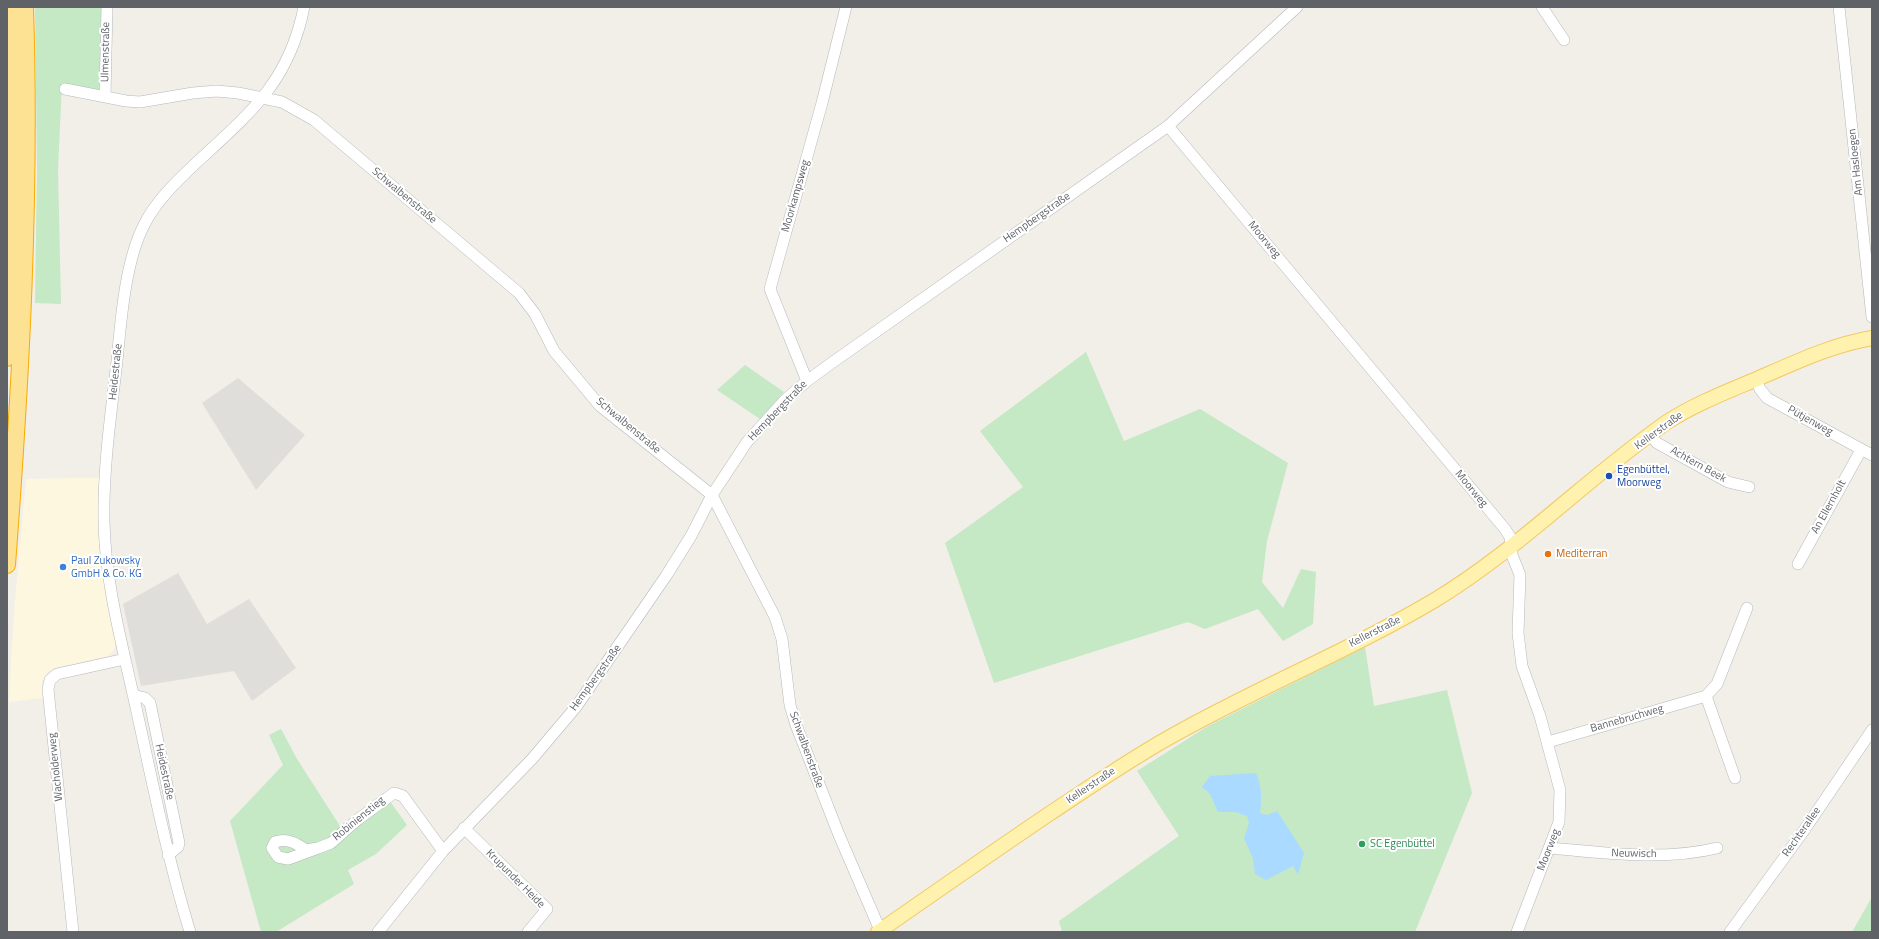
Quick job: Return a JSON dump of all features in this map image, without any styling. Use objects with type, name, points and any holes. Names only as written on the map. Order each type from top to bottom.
[{"type":"highway","points":[[7,358],[13,175],[12,7]]},
{"type":"highway","points":[[7,565],[24,277],[26,175],[25,7]]},
{"type":"main road","name":"Kellerstraße","points":[[879,931],[981,859],[1128,761],[1211,715],[1399,620],[1455,587],[1512,546],[1666,423],[1695,406],[1756,379],[1849,342],[1872,338]]},
{"type":"street","name":"Ulmenstraße","points":[[105,97],[107,7]]},
{"type":"street","name":"Heidestraße","points":[[190,932],[168,855],[178,847],[179,843],[150,703],[145,698],[133,695],[113,596],[106,550],[104,520],[107,454],[118,345],[134,250],[144,224],[163,196],[263,97],[280,74],[289,56],[304,7]]},
{"type":"street","name":"Moorkampsweg","points":[[807,381],[770,289],[822,103],[846,7]]},
{"type":"street","name":"Hempbergstraße","points":[[378,932],[443,851],[532,759],[576,707],[666,576],[691,536],[712,495],[735,459],[760,426],[807,381],[1168,126],[1297,7]]},
{"type":"street","points":[[1542,7],[1564,40]]},
{"type":"street","name":"Am Hasloegen","points":[[1839,7],[1872,317]]},
{"type":"street","name":"Schwalbenstraße","points":[[65,89],[140,102],[193,93],[217,91],[263,97],[282,102],[314,120],[519,293],[535,314],[554,351],[600,406],[712,495],[775,617],[782,639],[790,705],[796,725],[841,843],[879,931]]},
{"type":"street","name":"Moorweg","points":[[1168,126],[1505,529],[1512,546],[1512,555],[1520,575],[1518,633],[1522,666],[1548,742],[1560,790],[1559,822],[1517,932]]},
{"type":"street","name":"Pütjenweg","points":[[1756,379],[1760,389],[1767,398],[1872,455]]},
{"type":"street","name":"Achtern Beek","points":[[1650,435],[1657,443],[1728,482],[1749,487]]},
{"type":"street","name":"An Ellernholt","points":[[1798,564],[1861,450]]},
{"type":"street","points":[[1735,778],[1706,696],[1717,684],[1747,608]]},
{"type":"street","name":"Wacholderweg","points":[[73,932],[48,689],[50,680],[57,674],[125,659]]},
{"type":"street","name":"Bannebruchweg","points":[[1548,742],[1706,696]]},
{"type":"street","name":"Rechterallee","points":[[1730,932],[1805,829],[1872,730]]},
{"type":"street","name":"Robinienstieg","points":[[318,848],[331,843],[357,820],[394,793],[403,796],[443,851]]},
{"type":"street","name":"Krupunder Heide","points":[[464,828],[547,909],[528,932]]},
{"type":"street","name":"Neuwisch","points":[[1550,848],[1619,854],[1694,854],[1717,848]]},
{"type":"shaded area","points":[[238,378],[305,435],[256,490],[202,403]]},
{"type":"shaded area","points":[[99,478],[100,521],[105,586],[115,638],[115,649],[108,656],[54,668],[47,672],[42,682],[43,698],[9,702],[14,612],[26,479]]},
{"type":"shaded area","points":[[178,573],[207,624],[249,599],[296,668],[252,701],[234,671],[141,686],[123,604]]},
{"type":"green space","points":[[35,7],[102,7],[100,90],[62,83],[58,169],[61,304],[35,303],[37,167]]},
{"type":"green space","points":[[1086,352],[1124,441],[1200,409],[1288,463],[1267,541],[1262,582],[1283,608],[1301,569],[1316,572],[1313,624],[1283,641],[1258,609],[1205,629],[1188,622],[994,683],[945,543],[1023,487],[980,431]]},
{"type":"green space","points":[[745,365],[784,392],[760,419],[717,390]]},
{"type":"green space","points":[[1365,647],[1374,706],[1447,690],[1472,793],[1415,932],[1062,932],[1059,921],[1179,836],[1137,771],[1208,726]]},
{"type":"green space","points":[[281,729],[297,759],[340,826],[384,793],[407,825],[376,854],[348,870],[354,884],[276,932],[261,932],[230,821],[283,765],[269,735]]},
{"type":"green space","points":[[1872,897],[1872,932],[1852,932]]},
{"type":"water","points":[[1256,773],[1261,793],[1260,813],[1267,815],[1277,811],[1304,853],[1298,875],[1293,866],[1266,880],[1255,874],[1253,859],[1244,838],[1249,823],[1247,816],[1235,812],[1218,812],[1210,794],[1202,787],[1210,776]]},
{"type":"place","name":"Egenbüttel, Moorweg","points":[[1609,476]]},
{"type":"place","name":"Mediterran","points":[[1548,554]]},
{"type":"place","name":"Paul Zukowsky GmbH & Co. KG","points":[[63,567]]},
{"type":"place","name":"SC Egenbüttel","points":[[1362,844]]}]
